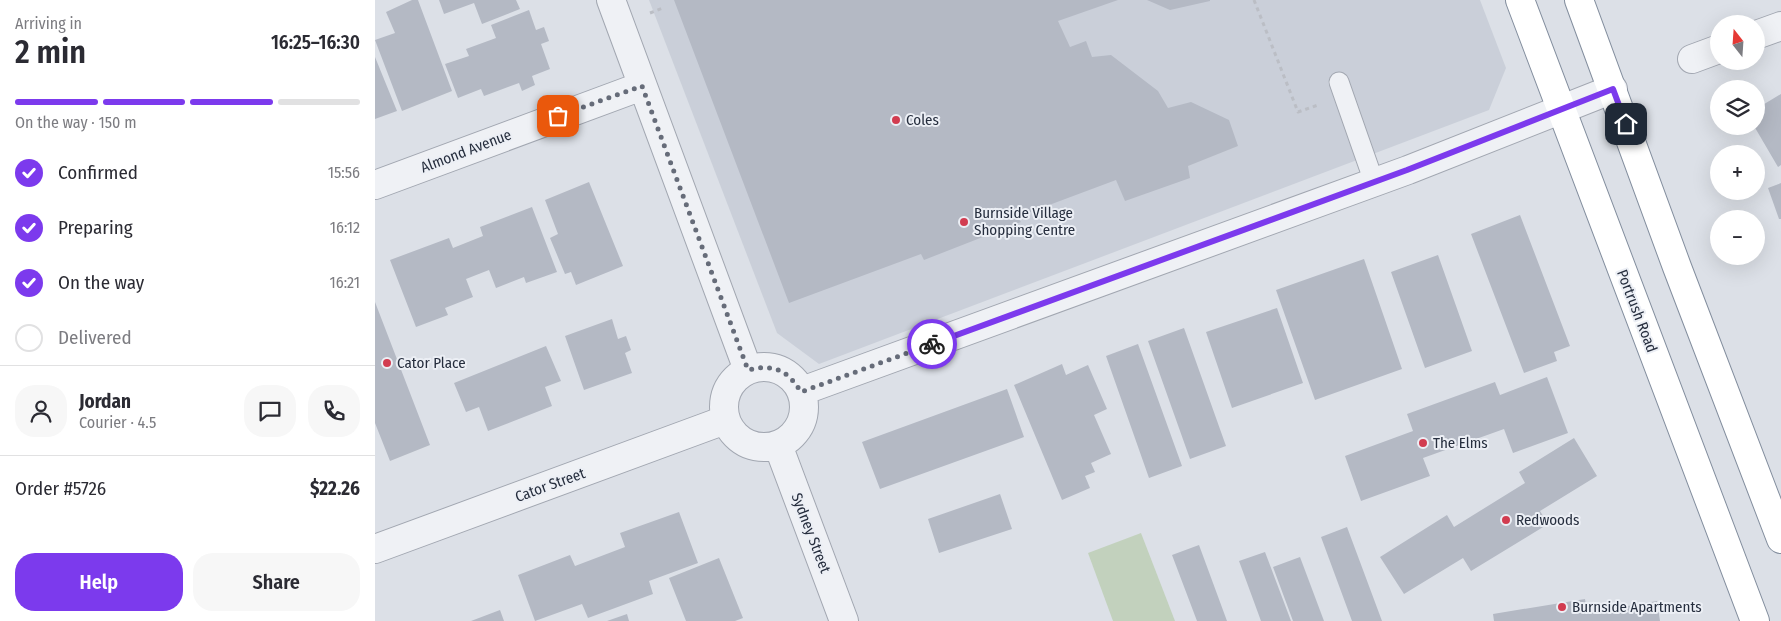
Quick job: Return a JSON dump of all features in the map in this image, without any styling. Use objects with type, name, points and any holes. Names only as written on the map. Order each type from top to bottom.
[{"type":"highway","name":"Portrush Road","points":[[1520,0],[1755,621]]},
{"type":"highway","points":[[1579,0],[1677,267],[1781,538]]},
{"type":"street","points":[[611,0],[748,370]]},
{"type":"street","points":[[1765,32],[1781,26]]},
{"type":"street","points":[[1692,59],[1710,52]]},
{"type":"street","name":"Almond Avenue","points":[[375,185],[642,86]]},
{"type":"street","points":[[801,392],[1374,182],[1613,89]]},
{"type":"street","points":[[760,367],[773,368],[785,372],[795,381],[801,392],[804,404],[803,417],[798,429],[789,439],[778,445],[765,448],[753,446],[741,440],[732,432],[725,420],[723,409],[724,396],[729,386],[738,376],[748,370],[760,367]]},
{"type":"street","name":"Cator Street","points":[[375,549],[725,420]]},
{"type":"street","name":"Sydney Street","points":[[778,445],[844,621]]},
{"type":"lane","points":[[1339,82],[1374,182]]},
{"type":"path","points":[[1254,0],[1298,112],[1323,103]]},
{"type":"path","points":[[643,15],[663,8]]},
{"type":"shaded area","name":"Burnside Village Shopping Centre","points":[[649,0],[1480,0],[1506,68],[1489,110],[819,364],[777,333]]},
{"type":"green space","points":[[1141,533],[1175,621],[1113,621],[1088,553]]},
{"type":"building","points":[[412,0],[418,0],[452,91],[402,111],[375,40],[395,33],[386,12]]},
{"type":"building","points":[[439,0],[516,0],[520,9],[482,24],[474,3],[444,14]]},
{"type":"building","points":[[674,0],[1118,0],[1058,21],[1070,47],[1086,41],[1092,57],[1111,55],[1158,91],[1168,108],[1191,102],[1229,120],[1238,146],[1188,166],[1190,178],[1125,201],[1116,180],[1017,217],[1021,222],[924,260],[921,254],[789,303]]},
{"type":"building","points":[[1147,0],[1210,0],[1210,1],[1170,10]]},
{"type":"building","points":[[529,10],[536,30],[544,27],[549,41],[541,44],[550,69],[532,76],[535,85],[522,91],[519,83],[484,96],[481,89],[458,98],[445,64],[469,56],[466,49],[496,38],[491,25]]},
{"type":"building","points":[[375,57],[397,111],[375,119]]},
{"type":"building","points":[[1781,94],[1781,165],[1778,167],[1759,135],[1765,135],[1765,104]]},
{"type":"building","points":[[589,182],[623,266],[576,285],[571,272],[565,274],[550,238],[558,234],[545,200]]},
{"type":"building","points":[[1781,183],[1781,219],[1779,219],[1768,188]]},
{"type":"building","points":[[532,207],[557,272],[526,283],[524,277],[496,288],[489,270],[466,279],[473,297],[445,308],[448,315],[416,327],[390,260],[449,238],[453,248],[483,236],[480,227]]},
{"type":"building","points":[[1520,215],[1570,346],[1554,352],[1557,361],[1524,373],[1471,234]]},
{"type":"building","points":[[1438,255],[1472,351],[1425,368],[1391,272]]},
{"type":"building","points":[[1364,259],[1402,369],[1315,400],[1276,290]]},
{"type":"building","name":"Cator Place","points":[[375,302],[430,445],[390,461],[375,423]]},
{"type":"building","points":[[1277,308],[1303,383],[1232,408],[1206,332]]},
{"type":"building","points":[[612,319],[618,339],[626,336],[631,350],[625,353],[632,373],[584,390],[565,336]]},
{"type":"building","points":[[1184,328],[1226,446],[1190,459],[1148,341]]},
{"type":"building","points":[[1138,344],[1182,466],[1149,478],[1106,356]]},
{"type":"building","points":[[546,346],[561,381],[545,387],[552,406],[488,431],[479,407],[466,412],[454,383]]},
{"type":"building","points":[[1062,364],[1066,375],[1088,365],[1107,409],[1094,415],[1111,454],[1091,463],[1095,472],[1085,476],[1090,488],[1062,500],[1014,385]]},
{"type":"building","name":"The Elms","points":[[1547,377],[1568,433],[1513,453],[1504,429],[1423,458],[1430,476],[1361,501],[1345,456],[1413,431],[1407,414],[1495,382],[1500,395]]},
{"type":"building","points":[[1007,389],[1024,437],[880,489],[862,442]]},
{"type":"building","name":"Redwoods","points":[[1574,438],[1597,476],[1540,511],[1548,524],[1471,571],[1463,558],[1404,594],[1380,557],[1447,515],[1454,527],[1525,483],[1519,472]]},
{"type":"building","points":[[1000,494],[1012,529],[939,553],[928,519]]},
{"type":"building","points":[[679,512],[698,563],[649,581],[653,594],[588,618],[582,604],[535,621],[518,575],[570,555],[575,566],[625,547],[620,533]]},
{"type":"building","points":[[1347,527],[1382,621],[1352,621],[1321,537]]},
{"type":"building","points":[[1199,545],[1227,621],[1197,621],[1172,555]]},
{"type":"building","points":[[1265,552],[1291,621],[1261,621],[1239,561]]},
{"type":"building","points":[[1300,557],[1324,621],[1293,621],[1273,567]]},
{"type":"building","points":[[719,558],[743,618],[735,621],[686,621],[669,578]]},
{"type":"building","name":"Burnside Apartments","points":[[1585,599],[1587,613],[1657,601],[1660,621],[1494,621],[1493,614]]},
{"type":"building","points":[[500,610],[504,621],[471,621]]},
{"type":"building","points":[[627,614],[629,621],[607,621]]},
{"type":"way so far","points":[[558,116],[642,86],[748,370],[760,367],[773,368],[785,372],[795,381],[801,392],[932,344]]},
{"type":"place","name":"Coles","points":[[896,120]]},
{"type":"place","name":"Burnside Village Shopping Centre","points":[[964,222]]},
{"type":"place","name":"Cator Place","points":[[387,363]]},
{"type":"place","name":"The Elms","points":[[1423,443]]},
{"type":"place","name":"Redwoods","points":[[1506,520]]},
{"type":"place","name":"Burnside Apartments","points":[[1562,607]]},
{"type":"route","points":[[932,344],[1407,170],[1613,89],[1626,124]]}]
